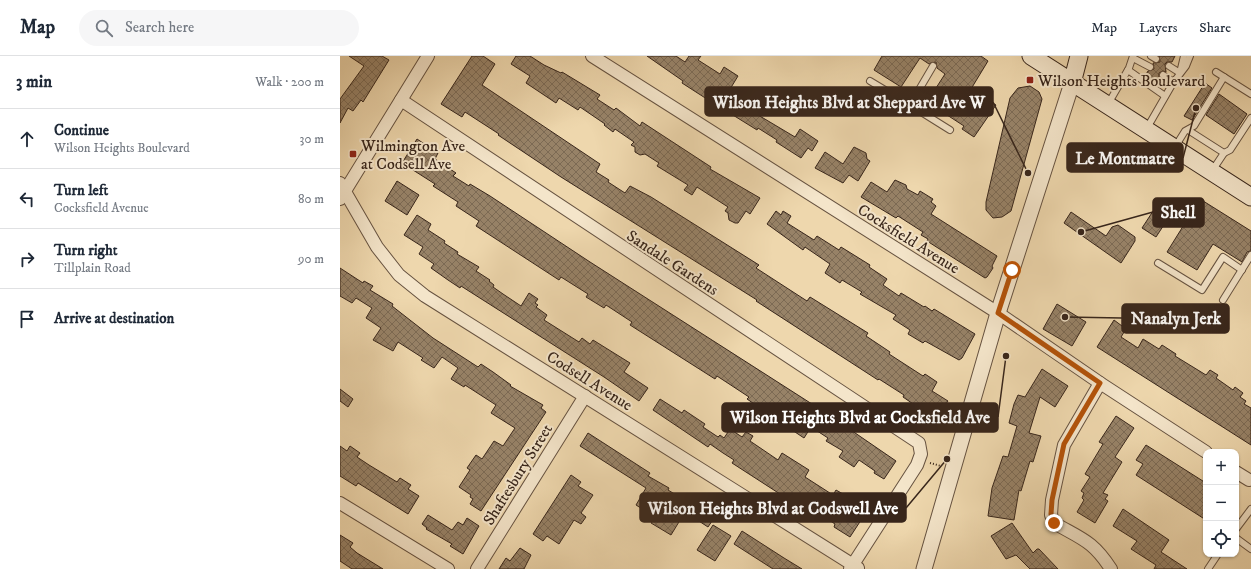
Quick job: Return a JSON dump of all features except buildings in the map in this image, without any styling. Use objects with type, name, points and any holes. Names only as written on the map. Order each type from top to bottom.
[{"type":"main road","points":[[1031,56],[1251,197]]},
{"type":"main road","points":[[1072,83],[1079,56]]},
{"type":"street","points":[[342,191],[428,56]]},
{"type":"street","name":"Cocksfield Avenue","points":[[592,56],[998,313],[1100,383],[1203,450]]},
{"type":"street","points":[[924,569],[998,313],[1072,83]]},
{"type":"street","name":"Sandale Gardens","points":[[401,100],[919,443],[920,457]]},
{"type":"street","name":"Codsell Avenue","points":[[342,191],[377,247],[399,275],[425,296],[585,396],[854,568]]},
{"type":"street","points":[[1100,383],[1064,444],[1052,500],[1051,514],[1054,523],[1090,542],[1101,553],[1111,569]]},
{"type":"street","name":"Shaftesbury Street","points":[[476,569],[585,396]]},
{"type":"street","points":[[854,568],[920,457]]},
{"type":"street","points":[[1239,474],[1249,480]]},
{"type":"street","points":[[340,502],[448,569]]},
{"type":"lane","points":[[1180,73],[1184,56]]},
{"type":"lane","points":[[1146,130],[1174,82],[1186,66],[1190,56]]},
{"type":"lane","points":[[1108,105],[1128,70],[1133,57],[1150,68]]},
{"type":"lane","points":[[910,105],[933,66]]},
{"type":"lane","points":[[1169,66],[1180,73]]},
{"type":"lane","points":[[1128,70],[1166,96]]},
{"type":"lane","points":[[1216,72],[1251,94]]},
{"type":"lane","points":[[1164,76],[1174,82]]},
{"type":"lane","points":[[1175,148],[1188,130],[1194,126],[1224,77]]},
{"type":"lane","points":[[870,81],[950,130]]},
{"type":"lane","points":[[1212,172],[1224,153],[1230,150],[1251,118]]},
{"type":"lane","points":[[1188,130],[1224,153]]},
{"type":"lane","points":[[1223,300],[1251,256]]},
{"type":"lane","points":[[1158,263],[1202,290],[1223,257],[1242,270]]},
{"type":"lane","points":[[1239,525],[1251,509]]},
{"type":"lane","points":[[1239,540],[1251,549]]},
{"type":"lane","points":[[1208,569],[1216,557]]},
{"type":"path","points":[[920,457],[953,470]]},
{"type":"place","name":"Wilson Heights Boulevard","points":[[1030,80]]},
{"type":"place","name":"Le Montmatre","points":[[1196,108]]},
{"type":"place","name":"Wilmington Ave at Codsell Ave","points":[[353,154]]},
{"type":"place","name":"Wilson Heights Blvd at Sheppard Ave W","points":[[1028,173]]},
{"type":"place","name":"Shell","points":[[1081,232]]},
{"type":"place","name":"Nanalyn Jerk","points":[[1065,317]]},
{"type":"place","name":"Wilson Heights Blvd at Cocksfield Ave","points":[[1006,356]]},
{"type":"place","name":"Wilson Heights Blvd at Codswell Ave","points":[[947,459]]},
{"type":"route","points":[[1012,270],[998,313],[1100,383],[1064,444],[1052,500],[1051,514],[1054,523]]}]
